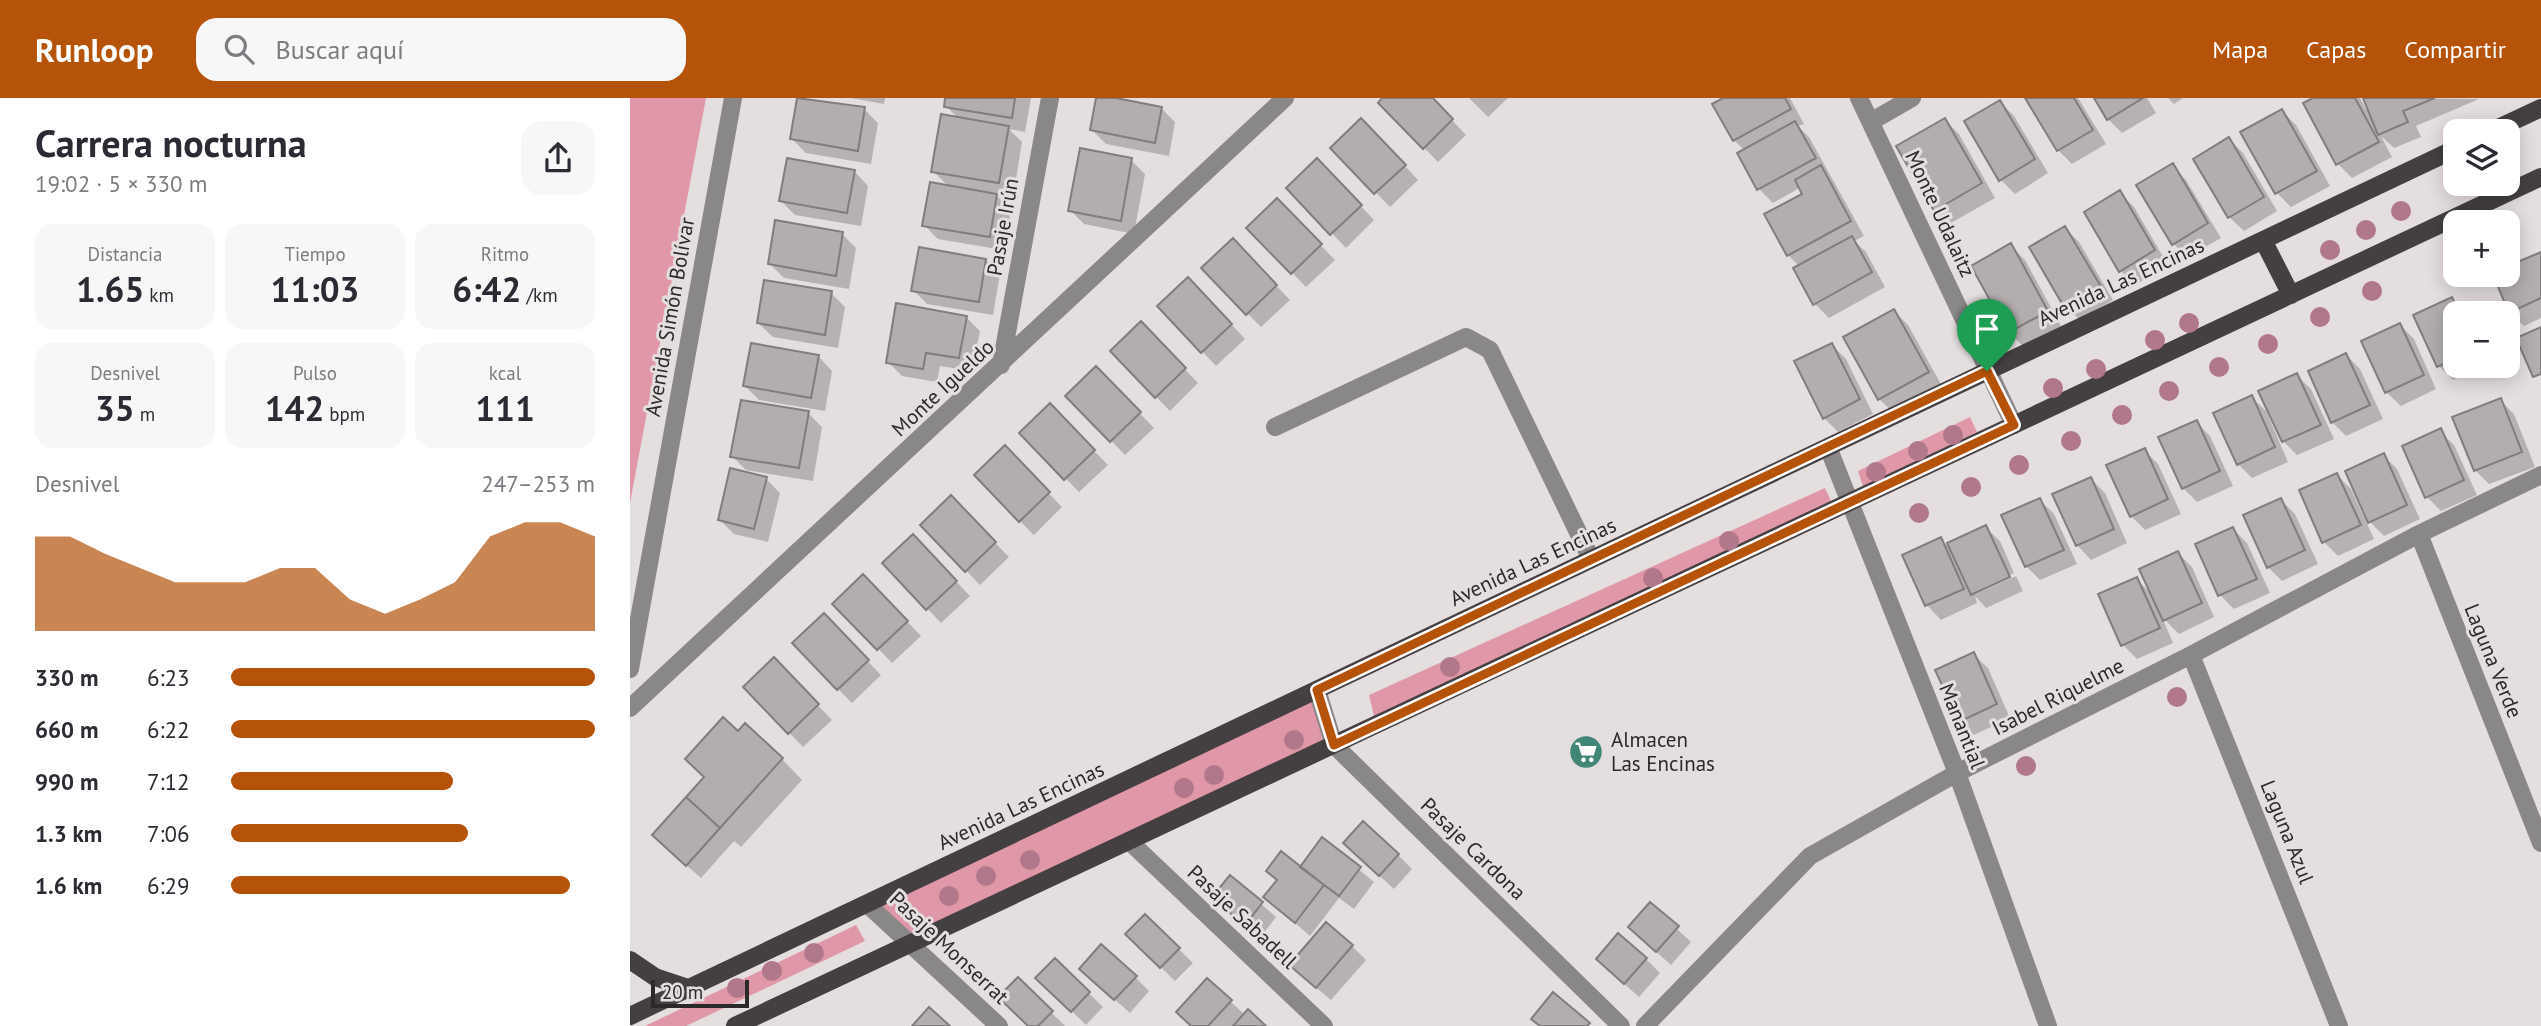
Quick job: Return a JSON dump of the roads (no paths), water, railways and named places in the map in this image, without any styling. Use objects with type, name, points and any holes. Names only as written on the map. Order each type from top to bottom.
[{"type":"main road","points":[[2518,119],[2541,108]]},
{"type":"main road","name":"Avenida Las Encinas","points":[[630,1016],[2443,155]]},
{"type":"main road","points":[[735,1026],[2541,177]]},
{"type":"main road","points":[[2263,240],[2291,295]]},
{"type":"main road","points":[[630,960],[655,977],[688,989]]},
{"type":"street","name":"Avenida Simón Bolívar","points":[[630,669],[733,98]]},
{"type":"street","name":"Pasaje Irún","points":[[1002,365],[1050,98]]},
{"type":"street","name":"Monte Igueldo","points":[[630,708],[1002,365],[1285,98]]},
{"type":"street","name":"Monte Udalaitz","points":[[1859,98],[2014,425]]},
{"type":"street","points":[[1872,121],[1912,98]]},
{"type":"street","points":[[1275,427],[1466,337],[1490,350],[1591,559]]},
{"type":"street","name":"Manantial","points":[[1828,447],[1957,773],[2048,1026]]},
{"type":"street","name":"Isabel Riquelme","points":[[1645,1026],[1810,856],[1957,773],[2192,655],[2419,534],[2541,475]]},
{"type":"street","name":"Laguna Verde","points":[[2419,534],[2541,843]]},
{"type":"street","name":"Laguna Azul","points":[[2192,655],[2339,1026]]},
{"type":"street","name":"Pasaje Cardona","points":[[1317,690],[1334,745],[1621,1026]]},
{"type":"street","name":"Pasaje Sabadell","points":[[1129,841],[1324,1026]]},
{"type":"street","name":"Pasaje Monserrat","points":[[867,904],[999,1026]]},
{"type":"place","name":"Almacen Las Encinas","points":[[1586,752]]}]
